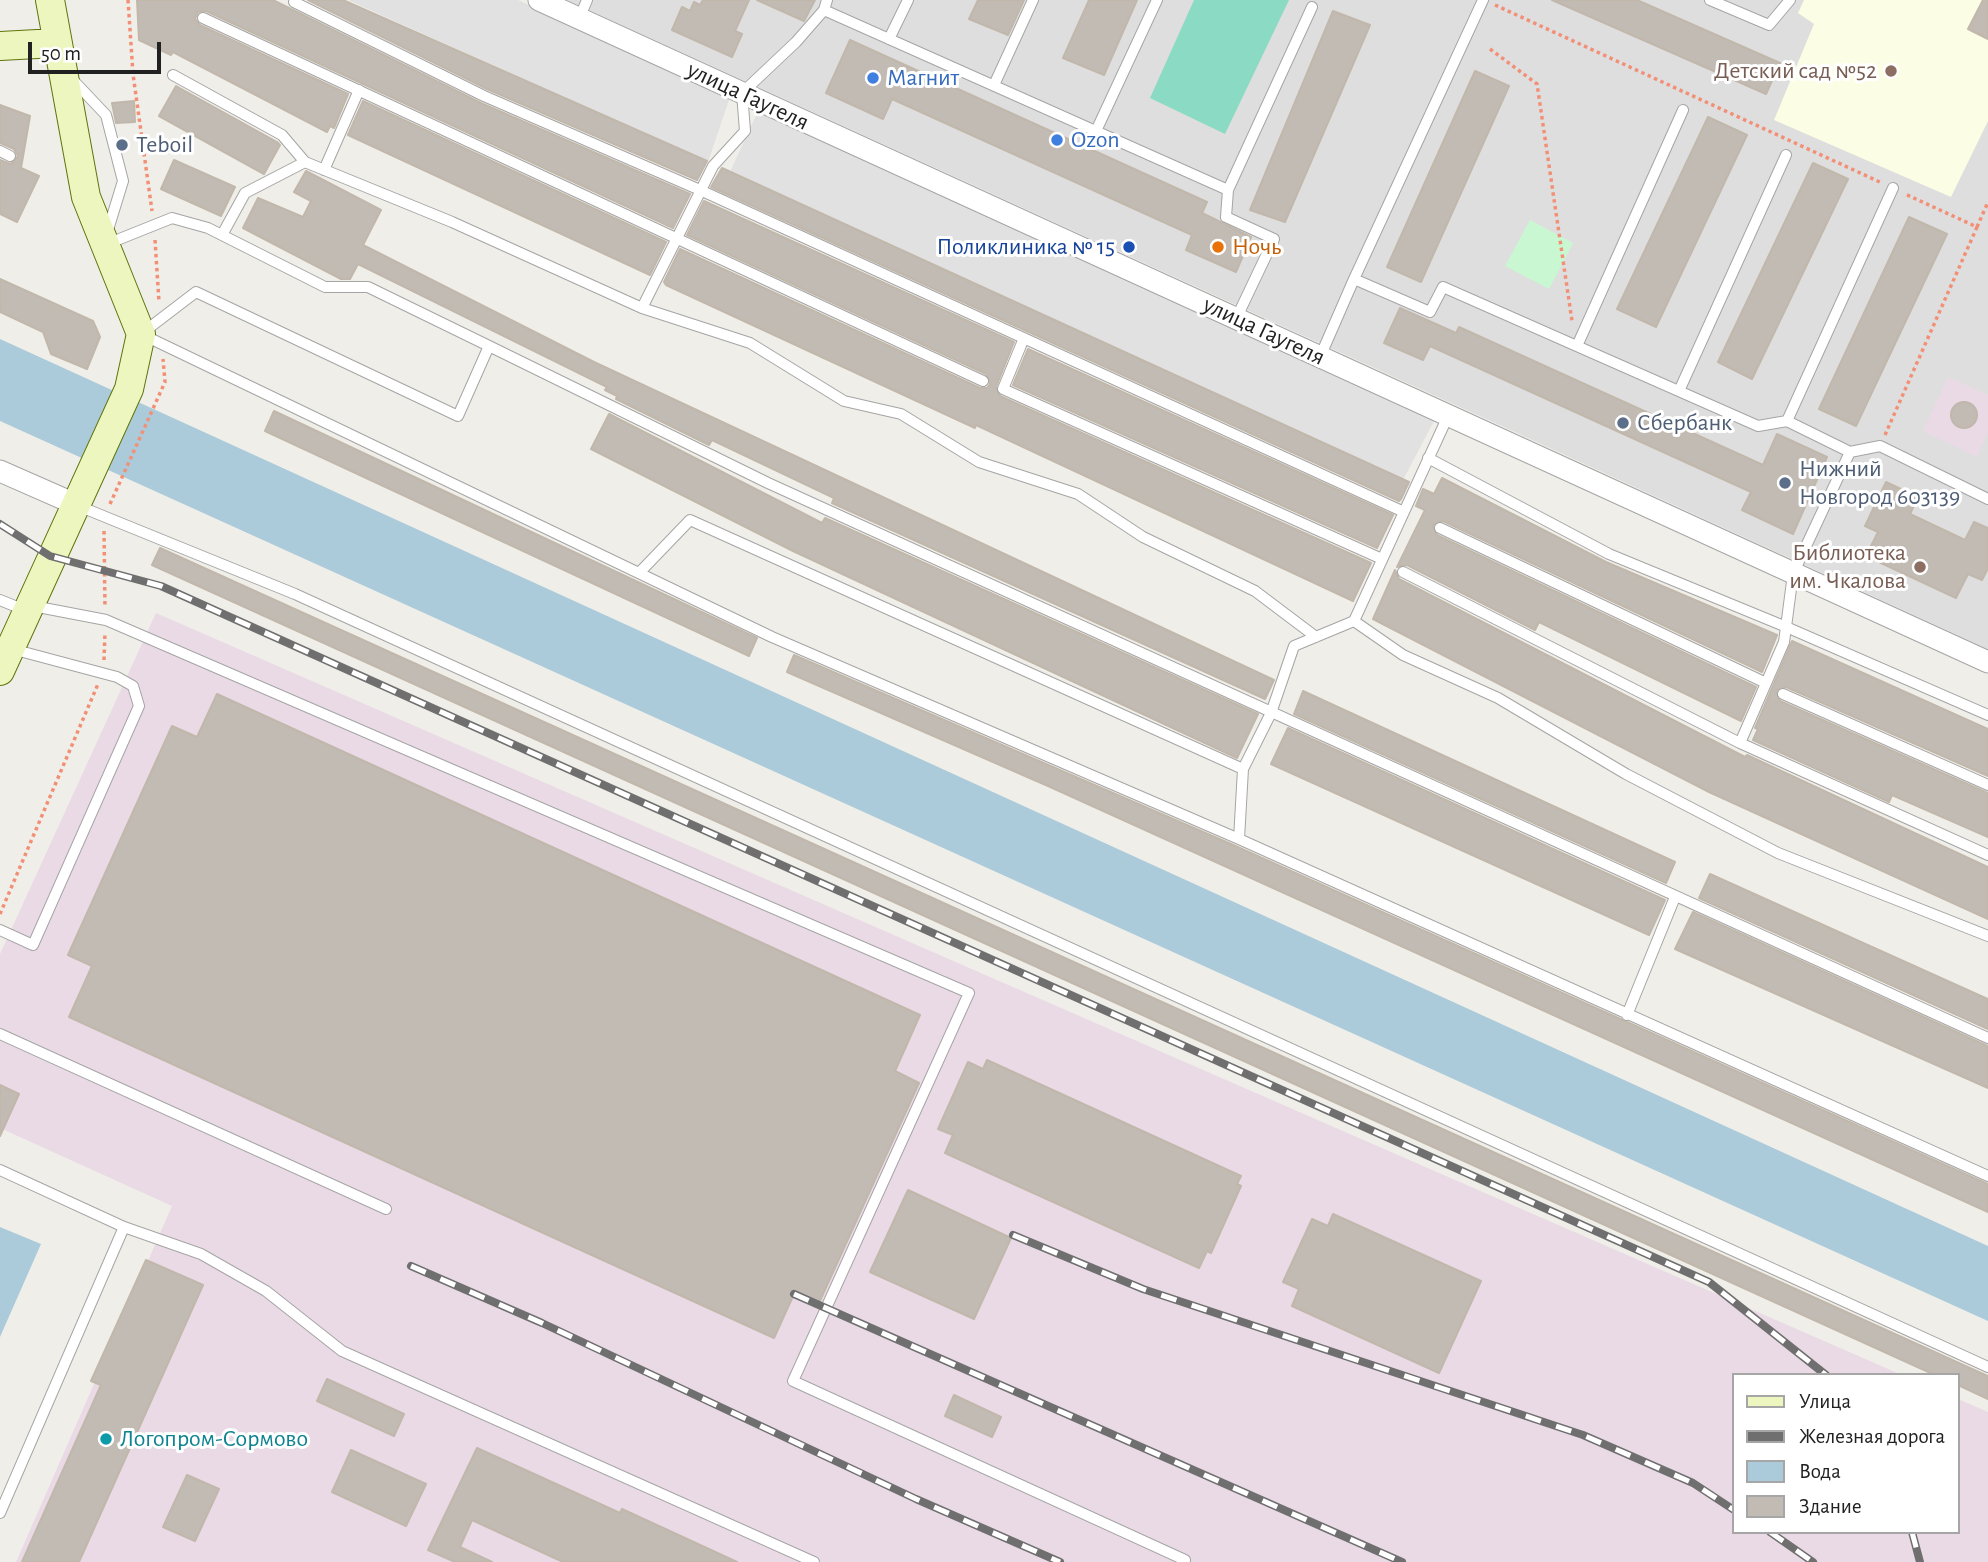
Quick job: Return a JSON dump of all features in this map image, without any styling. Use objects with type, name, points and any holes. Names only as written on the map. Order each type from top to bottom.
[{"type":"street","points":[[3,664],[154,332],[103,245],[86,197],[50,0]]},
{"type":"street","name":"улица Гаугеля","points":[[539,0],[583,9],[742,93],[1988,661]]},
{"type":"street","points":[[0,46],[58,55]]},
{"type":"street","points":[[0,471],[80,496]]},
{"type":"lane","points":[[889,39],[908,0]]},
{"type":"lane","points":[[994,85],[1033,0]]},
{"type":"lane","points":[[1096,131],[1157,0]]},
{"type":"lane","points":[[1320,357],[1483,0]]},
{"type":"lane","points":[[1710,0],[1769,25],[1790,0]]},
{"type":"lane","points":[[294,2],[484,96],[700,190],[1404,512]]},
{"type":"lane","points":[[642,308],[713,166],[745,131],[742,93],[826,5],[889,39],[1228,190]]},
{"type":"lane","points":[[1236,318],[1274,239],[1226,217],[1228,190],[1312,7]]},
{"type":"lane","points":[[203,18],[983,381]]},
{"type":"lane","points":[[58,55],[106,115],[123,181],[103,245]]},
{"type":"lane","points":[[173,75],[282,135],[305,162],[452,222],[642,308],[750,343],[844,401],[901,414],[979,462],[1078,495],[1143,537],[1255,591],[1316,637]]},
{"type":"lane","points":[[324,170],[359,90]]},
{"type":"lane","points":[[1577,346],[1683,110]]},
{"type":"lane","points":[[1679,391],[1786,155]]},
{"type":"lane","points":[[222,235],[245,193],[305,162]]},
{"type":"lane","points":[[1787,421],[1893,188]]},
{"type":"lane","points":[[103,245],[172,218],[222,235],[325,286],[368,286],[768,483],[1988,1038]]},
{"type":"lane","points":[[1354,279],[1430,312],[1443,287],[1758,426],[1787,421],[1850,452],[1880,446],[1988,499]]},
{"type":"lane","points":[[488,346],[458,416],[196,292],[154,332],[772,637],[1239,839],[1988,1177]]},
{"type":"lane","points":[[1024,338],[1003,389],[1382,559]]},
{"type":"lane","points":[[1239,839],[1243,769],[1271,712],[1294,646],[1354,621],[1448,416]]},
{"type":"lane","points":[[1740,743],[1784,642],[1793,574],[1850,452]]},
{"type":"lane","points":[[1428,458],[1609,554],[1784,626],[1988,715]]},
{"type":"lane","points":[[80,496],[104,518],[295,594],[1367,1086],[1988,1367]]},
{"type":"lane","points":[[639,573],[690,520],[1243,769]]},
{"type":"lane","points":[[1440,528],[1766,683]]},
{"type":"lane","points":[[1403,572],[1740,743],[1988,855]]},
{"type":"lane","points":[[0,600],[29,608],[106,620],[969,993],[793,1381],[1185,1560],[1184,1562]]},
{"type":"lane","points":[[1354,621],[1403,655],[1498,698],[1626,774],[1778,853],[1988,936]]},
{"type":"lane","points":[[0,930],[33,945],[139,706],[133,686],[103,672],[3,664]]},
{"type":"lane","points":[[1783,694],[1988,785]]},
{"type":"lane","points":[[1627,1015],[1675,897]]},
{"type":"lane","points":[[0,1034],[386,1209]]},
{"type":"lane","points":[[0,1170],[124,1227],[201,1254],[266,1291],[342,1351],[814,1562]]},
{"type":"lane","points":[[0,1513],[124,1227]]},
{"type":"path","points":[[0,914],[103,672],[106,620],[104,518],[164,382],[154,332],[154,226],[133,74],[128,0]]},
{"type":"path","points":[[1490,49],[1537,84],[1577,346]]},
{"type":"path","points":[[1977,227],[1988,202]]},
{"type":"shaded area","points":[[348,0],[518,0],[730,97],[708,162]]},
{"type":"shaded area","points":[[567,0],[1988,0],[1988,649],[1528,438]]},
{"type":"shaded area","name":"Детский сад №52","points":[[1804,0],[1988,0],[1988,121],[1951,197],[1774,120],[1814,24],[1798,13]]},
{"type":"shaded area","points":[[759,109],[1435,419],[1403,480],[730,172]]},
{"type":"shaded area","points":[[1948,377],[1988,395],[1988,432],[1977,457],[1923,431]]},
{"type":"shaded area","points":[[156,613],[1897,1373],[1732,1373],[1732,1534],[1960,1534],[1960,1400],[1988,1412],[1988,1562],[16,1562],[172,1206],[0,1128],[0,954]]},
{"type":"green space","points":[[1194,0],[1289,0],[1225,134],[1150,98]]},
{"type":"green space","points":[[1530,220],[1573,243],[1549,289],[1505,266]]},
{"type":"water","points":[[0,339],[1988,1246],[1988,1321],[0,421]]},
{"type":"water","points":[[0,1227],[41,1244],[0,1337]]},
{"type":"building","points":[[137,0],[273,0],[481,103],[690,194],[673,228],[206,11],[198,12],[195,19],[200,25],[348,94],[334,128],[330,126],[327,132],[173,52],[171,55],[139,40]]},
{"type":"building","points":[[308,0],[343,0],[707,161],[697,180],[487,89]]},
{"type":"building","points":[[703,0],[749,0],[735,31],[742,34],[732,57],[672,30],[682,7],[690,11],[694,2],[700,5]]},
{"type":"building","points":[[757,0],[815,0],[804,21]]},
{"type":"building","points":[[978,0],[1024,0],[1008,35],[969,19]]},
{"type":"building","points":[[1089,0],[1137,0],[1104,75],[1063,58]]},
{"type":"building","points":[[1552,0],[1637,0],[1780,63],[1766,94]]},
{"type":"building","points":[[1983,0],[1988,0],[1988,39],[1968,29]]},
{"type":"building","points":[[1333,11],[1370,25],[1285,222],[1250,210]]},
{"type":"building","points":[[850,40],[1207,202],[1202,213],[1251,237],[1236,272],[1186,250],[1192,235],[892,99],[883,119],[826,93]]},
{"type":"building","points":[[1475,71],[1509,86],[1421,282],[1387,267]]},
{"type":"building","points":[[176,86],[280,145],[264,174],[159,116]]},
{"type":"building","points":[[134,101],[135,122],[116,123],[112,103]]},
{"type":"building","points":[[363,101],[666,242],[650,275],[348,135]]},
{"type":"building","points":[[0,105],[30,116],[21,168],[39,176],[17,222],[0,214],[0,160],[11,164],[18,156],[14,149],[0,143]]},
{"type":"building","points":[[1708,117],[1747,135],[1656,327],[1617,309]]},
{"type":"building","points":[[174,160],[235,187],[221,216],[161,189]]},
{"type":"building","points":[[1813,163],[1848,179],[1752,379],[1718,362]]},
{"type":"building","points":[[722,168],[1409,482],[1401,499],[1399,501],[711,187]]},
{"type":"building","points":[[306,171],[381,210],[363,245],[594,362],[1274,680],[1265,699],[832,503],[834,498],[712,440],[709,445],[616,399],[617,396],[605,390],[607,387],[358,264],[350,279],[341,279],[243,228],[258,198],[303,217],[311,201],[294,192]]},
{"type":"building","points":[[704,201],[1014,342],[996,387],[1000,396],[1371,563],[1353,601],[976,425],[975,428],[666,285],[664,282],[680,249],[980,388],[987,388],[990,384],[986,374],[687,235]]},
{"type":"building","points":[[1909,217],[1947,234],[1856,426],[1819,409]]},
{"type":"building","points":[[0,279],[93,321],[100,337],[87,369],[51,354],[43,332],[0,312]]},
{"type":"building","points":[[1400,308],[1456,333],[1459,327],[1763,465],[1777,434],[1827,457],[1793,534],[1742,510],[1751,492],[1430,346],[1423,360],[1384,343]]},
{"type":"building","points":[[1028,349],[1393,515],[1377,548],[1013,385]]},
{"type":"building","points":[[1964,402],[1973,406],[1977,415],[1973,424],[1964,428],[1955,424],[1951,415],[1955,406]]},
{"type":"building","points":[[274,411],[757,638],[749,656],[265,431]]},
{"type":"building","points":[[609,414],[822,523],[825,518],[1258,714],[1237,758],[793,551],[591,449]]},
{"type":"building","points":[[1442,478],[1606,562],[1777,635],[1762,672],[1443,521],[1433,525],[1437,535],[1756,687],[1741,721],[1539,622],[1535,630],[1407,565],[1397,567],[1425,510],[1416,506],[1423,489],[1434,494]]},
{"type":"building","points":[[1886,482],[1918,497],[1910,514],[1965,540],[1974,522],[1988,528],[1988,568],[1982,580],[1968,574],[1956,598],[1866,556],[1878,532],[1865,526]]},
{"type":"building","points":[[160,548],[1988,1376],[1988,1399],[1960,1386],[1960,1373],[1931,1373],[152,565]]},
{"type":"building","points":[[1395,570],[1399,579],[1745,757],[1747,755],[1988,867],[1988,919],[1709,792],[1373,619]]},
{"type":"building","points":[[1792,641],[1988,729],[1988,776],[1786,687],[1776,691],[1780,701],[1988,793],[1988,837],[1892,795],[1889,802],[1753,740],[1758,729],[1755,728]]},
{"type":"building","points":[[794,655],[1231,844],[1988,1184],[1988,1212],[1048,786],[787,672]]},
{"type":"building","points":[[1303,691],[1675,862],[1666,883],[1294,714]]},
{"type":"building","points":[[217,694],[920,1015],[895,1071],[919,1083],[818,1305],[794,1294],[774,1338],[69,1017],[92,966],[68,955],[172,726],[197,737]]},
{"type":"building","points":[[1288,728],[1665,900],[1649,935],[1271,764]]},
{"type":"building","points":[[1710,874],[1988,999],[1988,1029],[1699,898]]},
{"type":"building","points":[[1693,912],[1988,1046],[1988,1088],[1675,949]]},
{"type":"building","points":[[987,1060],[1241,1176],[1237,1184],[1241,1186],[1211,1253],[1207,1251],[1199,1268],[945,1153],[953,1135],[938,1129],[968,1062],[983,1069]]},
{"type":"building","points":[[0,1085],[19,1094],[0,1136]]},
{"type":"building","points":[[908,1190],[1011,1238],[974,1319],[870,1272]]},
{"type":"building","points":[[1333,1214],[1481,1281],[1439,1373],[1292,1306],[1299,1289],[1283,1282],[1312,1219],[1328,1226]]},
{"type":"building","name":"Логопром-Сормово","points":[[146,1260],[203,1285],[79,1562],[22,1562],[101,1385],[91,1381]]},
{"type":"building","points":[[327,1379],[404,1414],[394,1436],[317,1401]]},
{"type":"building","points":[[954,1395],[1001,1417],[992,1437],[945,1416]]},
{"type":"building","points":[[477,1448],[620,1513],[622,1509],[737,1562],[563,1562],[472,1520],[460,1547],[492,1562],[455,1562],[428,1550]]},
{"type":"building","points":[[351,1450],[426,1484],[406,1526],[332,1492]]},
{"type":"building","points":[[187,1475],[219,1489],[195,1541],[163,1527]]},
{"type":"railway","points":[[0,524],[50,556],[161,586],[1709,1282],[1823,1373]]},
{"type":"railway","points":[[1013,1235],[1143,1289],[1583,1435],[1693,1483],[1732,1509]]},
{"type":"railway","points":[[411,1266],[542,1323],[916,1499],[1060,1562]]},
{"type":"railway","points":[[794,1294],[1402,1562]]},
{"type":"railway","points":[[1773,1534],[1813,1562]]},
{"type":"railway","points":[[1913,1534],[1920,1562]]},
{"type":"place","name":"Детский сад №52","points":[[1891,71]]},
{"type":"place","name":"Магнит","points":[[873,78]]},
{"type":"place","name":"Ozon","points":[[1057,140]]},
{"type":"place","name":"Teboil","points":[[122,145]]},
{"type":"place","name":"Поликлиника № 15","points":[[1129,247]]},
{"type":"place","name":"Ночь","points":[[1218,247]]},
{"type":"place","name":"Сбербанк","points":[[1623,423]]},
{"type":"place","name":"Нижний Новгород 603139","points":[[1785,483]]},
{"type":"place","name":"Библиотека им. Чкалова","points":[[1920,567]]},
{"type":"place","name":"Логопром-Сормово","points":[[106,1439]]}]
